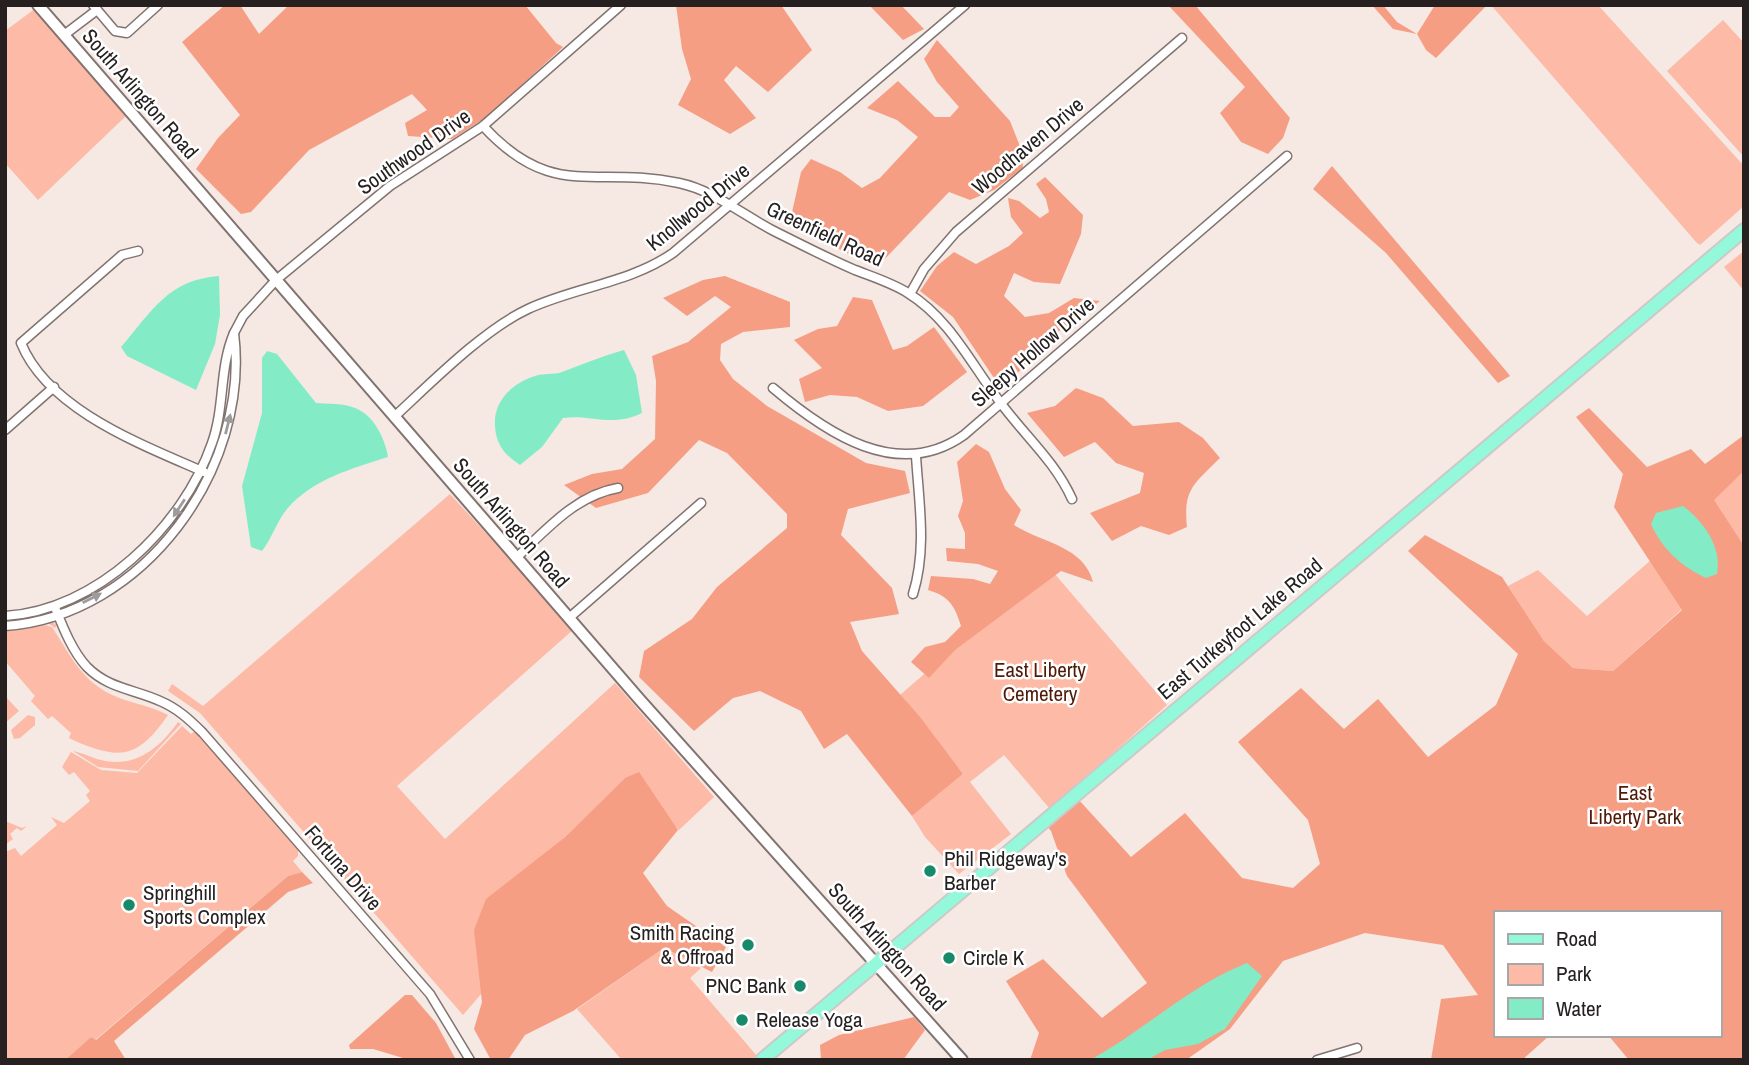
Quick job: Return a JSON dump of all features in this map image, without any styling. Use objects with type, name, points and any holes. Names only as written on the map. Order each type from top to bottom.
[{"type":"main road","name":"South Arlington Road","points":[[38,5],[516,558],[962,1060]]},
{"type":"main road","name":"East Turkeyfoot Lake Road","points":[[762,1060],[1744,230]]},
{"type":"street","points":[[64,35],[95,8],[115,31],[127,33],[158,5]]},
{"type":"street","name":"Southwood Drive","points":[[5,617],[56,611],[127,563],[164,529],[201,470],[213,442],[224,391],[225,354],[243,316],[276,281],[390,186],[483,127],[621,5]]},
{"type":"street","name":"Knollwood Drive","points":[[394,417],[506,321],[542,303],[648,268],[673,253],[965,5]]},
{"type":"street","name":"Woodhaven Drive","points":[[910,294],[924,269],[956,232],[1182,38]]},
{"type":"street","name":"Greenfield Road","points":[[483,127],[512,155],[545,171],[592,178],[678,183],[700,190],[830,258],[910,294],[944,324],[1000,403],[1058,472],[1072,499]]},
{"type":"street","name":"Sleepy Hollow Drive","points":[[773,388],[795,407],[847,439],[882,453],[916,456],[960,438],[1287,156]]},
{"type":"street","points":[[138,251],[122,255],[21,342],[28,356],[54,387],[86,415],[210,474]]},
{"type":"street","name":"Southwood Drive","points":[[5,626],[27,624],[118,583],[150,556],[179,526],[210,474],[232,407],[236,353],[234,334]]},
{"type":"street","points":[[5,430],[54,387]]},
{"type":"street","points":[[913,594],[921,568],[922,547],[916,456]]},
{"type":"street","points":[[516,558],[579,503],[599,492],[618,488]]},
{"type":"street","points":[[569,618],[701,503]]},
{"type":"street","name":"Fortuna Drive","points":[[56,611],[76,652],[94,674],[125,691],[159,700],[177,710],[203,733],[430,994],[470,1060]]},
{"type":"street","points":[[1317,1060],[1357,1048]]},
{"type":"green space","points":[[225,5],[240,5],[259,34],[289,5],[525,5],[556,43],[563,47],[487,117],[452,139],[408,136],[405,123],[427,110],[412,94],[309,150],[251,212],[241,214],[196,169],[218,138],[240,115],[182,42]]},
{"type":"green space","points":[[676,5],[781,5],[812,50],[768,92],[736,66],[724,80],[756,118],[730,134],[678,105],[691,79],[682,49]]},
{"type":"green space","points":[[869,5],[901,5],[924,29],[903,40]]},
{"type":"green space","points":[[1168,5],[1195,5],[1290,118],[1283,138],[1268,154],[1241,142],[1220,113],[1245,87]]},
{"type":"green space","points":[[1372,5],[1383,5],[1397,22],[1417,34],[1393,29]]},
{"type":"green space","points":[[1435,5],[1487,5],[1436,58],[1426,50],[1417,34]]},
{"type":"green space","points":[[1491,5],[1598,5],[1744,166],[1744,206],[1700,245],[1696,242]]},
{"type":"green space","points":[[36,8],[126,116],[38,200],[5,163],[5,31]]},
{"type":"green space","points":[[1723,20],[1744,43],[1744,157],[1667,71]]},
{"type":"green space","points":[[937,40],[1010,121],[1021,149],[1023,168],[994,190],[970,200],[949,192],[879,265],[832,246],[791,217],[801,172],[811,159],[840,172],[862,188],[880,178],[918,137],[897,120],[867,108],[898,81],[935,117],[950,117],[959,107],[937,82],[924,59]]},
{"type":"green space","points":[[1332,166],[1510,376],[1498,383],[1386,253],[1313,189]]},
{"type":"green space","points":[[1045,177],[1083,215],[1081,234],[1060,284],[1034,282],[1014,273],[1004,296],[1025,317],[1049,313],[1074,298],[1100,301],[1050,338],[1015,376],[996,381],[953,317],[920,291],[937,266],[954,252],[976,264],[1009,246],[1023,233],[1011,217],[1008,198],[1019,201],[1040,218],[1049,212],[1046,199],[1036,184]]},
{"type":"green space","points":[[1744,251],[1744,291],[1724,267]]},
{"type":"green space","points":[[725,276],[790,302],[790,327],[743,332],[721,344],[720,360],[733,379],[767,406],[866,463],[905,471],[910,493],[848,509],[841,535],[892,588],[899,614],[850,622],[862,651],[920,717],[963,774],[912,816],[847,734],[824,749],[801,711],[760,691],[733,698],[694,731],[639,677],[644,651],[692,619],[717,587],[787,528],[787,514],[727,453],[699,440],[648,493],[596,508],[564,485],[592,474],[622,469],[655,439],[656,381],[652,356],[688,342],[731,307],[715,296],[687,316],[663,298],[703,280]]},
{"type":"green space","points":[[853,297],[872,300],[893,350],[907,346],[934,327],[967,372],[923,406],[888,411],[857,397],[830,395],[805,402],[799,379],[822,368],[794,340],[818,329],[837,326]]},
{"type":"green space","points":[[1076,388],[1103,398],[1133,426],[1179,422],[1203,438],[1220,458],[1192,488],[1187,504],[1187,527],[1169,535],[1141,526],[1112,541],[1090,513],[1140,493],[1144,473],[1116,463],[1095,442],[1064,457],[1027,413],[1055,406]]},
{"type":"green space","name":"East Liberty Park","points":[[1589,408],[1647,467],[1691,449],[1705,464],[1744,435],[1744,471],[1714,500],[1744,546],[1744,1060],[1629,1060],[1610,1037],[1721,1037],[1721,911],[1494,911],[1494,1037],[1548,1037],[1522,1060],[1431,1060],[1441,999],[1478,995],[1443,945],[1365,933],[1283,961],[1230,1029],[1186,1060],[1030,1060],[1039,1033],[1006,981],[1043,959],[1102,1018],[1147,983],[1067,876],[1051,831],[1046,825],[1078,799],[1131,857],[1185,813],[1242,878],[1293,888],[1320,864],[1308,820],[1238,742],[1301,688],[1344,729],[1378,699],[1428,757],[1496,705],[1518,654],[1408,551],[1425,535],[1502,577],[1544,641],[1573,668],[1613,671],[1682,610],[1614,507],[1623,474],[1576,417]]},
{"type":"green space","points":[[976,444],[989,452],[1005,489],[1021,510],[1014,525],[1061,547],[1081,560],[1093,582],[1061,571],[955,650],[929,678],[911,662],[925,647],[945,642],[961,626],[950,603],[941,595],[928,590],[931,576],[973,579],[990,584],[998,571],[978,564],[947,561],[946,548],[965,549],[965,533],[958,516],[963,501],[957,462]]},
{"type":"green space","points":[[1744,471],[1744,564],[1713,500]]},
{"type":"green space","points":[[450,494],[574,629],[397,786],[445,839],[615,683],[714,797],[679,830],[625,778],[564,838],[479,965],[482,993],[463,1015],[200,713],[168,691],[172,684],[203,706]]},
{"type":"green space","points":[[1651,560],[1682,609],[1613,671],[1573,668],[1544,641],[1508,586],[1538,570],[1587,616]]},
{"type":"green space","name":"East Liberty Cemetery","points":[[1048,566],[1167,705],[1050,809],[1004,755],[970,782],[1011,834],[959,874],[925,837],[912,816],[963,774],[900,695]]},
{"type":"green space","points":[[50,621],[57,625],[55,628],[48,623],[41,624],[52,627],[78,668],[95,684],[117,697],[168,715],[147,740],[137,747],[116,753],[90,747],[69,738],[71,733],[52,716],[48,719],[31,701],[35,696],[5,661],[5,631]]},
{"type":"green space","points":[[5,696],[19,711],[5,723]]},
{"type":"green space","points":[[28,715],[35,717],[35,725],[20,738],[14,739],[11,730]]},
{"type":"green space","points":[[178,722],[181,724],[138,771],[98,767],[73,751],[105,761],[128,761],[148,753]]},
{"type":"green space","name":"Springhill Sports Complex","points":[[182,726],[191,734],[195,731],[298,850],[298,856],[293,861],[302,872],[288,876],[95,1040],[91,1037],[65,1060],[5,1060],[5,852],[15,848],[21,856],[57,825],[51,817],[64,823],[90,801],[86,795],[90,791],[74,772],[69,775],[62,767],[71,752],[101,770],[137,773]]},
{"type":"green space","points":[[639,772],[678,830],[643,873],[667,906],[726,947],[712,972],[664,948],[573,1011],[525,1035],[508,1060],[491,1060],[474,1029],[482,1002],[474,930],[486,899],[564,838],[625,778]]},
{"type":"green space","points":[[5,821],[22,828],[27,826],[21,831],[17,828],[10,834],[13,839],[5,845]]},
{"type":"green space","points":[[302,872],[313,883],[288,892],[114,1041],[126,1060],[65,1060],[91,1037],[96,1040],[288,876]]},
{"type":"green space","points":[[664,948],[701,968],[690,978],[757,1056],[753,1060],[622,1060],[577,1009]]},
{"type":"green space","points":[[405,995],[412,995],[436,1023],[456,1060],[403,1058],[373,1049],[350,1049],[349,1045]]},
{"type":"green space","points":[[914,1017],[925,1030],[903,1060],[821,1060],[820,1045],[839,1035]]},
{"type":"water","points":[[219,276],[220,315],[215,344],[196,390],[127,356],[121,347],[163,299],[187,284]]},
{"type":"water","points":[[624,350],[636,375],[642,413],[620,420],[563,418],[542,447],[520,465],[506,453],[497,439],[495,417],[501,401],[512,389],[535,376],[559,373]]},
{"type":"water","points":[[267,351],[277,354],[316,403],[351,406],[368,416],[381,435],[388,457],[333,476],[308,490],[287,509],[262,551],[251,547],[242,486],[262,413],[262,358]]},
{"type":"water","points":[[1683,506],[1710,536],[1717,554],[1717,574],[1706,578],[1681,563],[1667,549],[1651,524],[1656,513]]},
{"type":"water","points":[[1247,963],[1262,976],[1225,1029],[1198,1044],[1165,1050],[1147,1060],[1090,1060],[1186,996]]},
{"type":"place","name":"Phil Ridgeway's Barber","points":[[930,871]]},
{"type":"place","name":"Springhill Sports Complex","points":[[129,905]]},
{"type":"place","name":"Smith Racing & Offroad","points":[[748,945]]},
{"type":"place","name":"Circle K","points":[[949,958]]},
{"type":"place","name":"PNC Bank","points":[[800,986]]},
{"type":"place","name":"Release Yoga","points":[[742,1020]]}]
